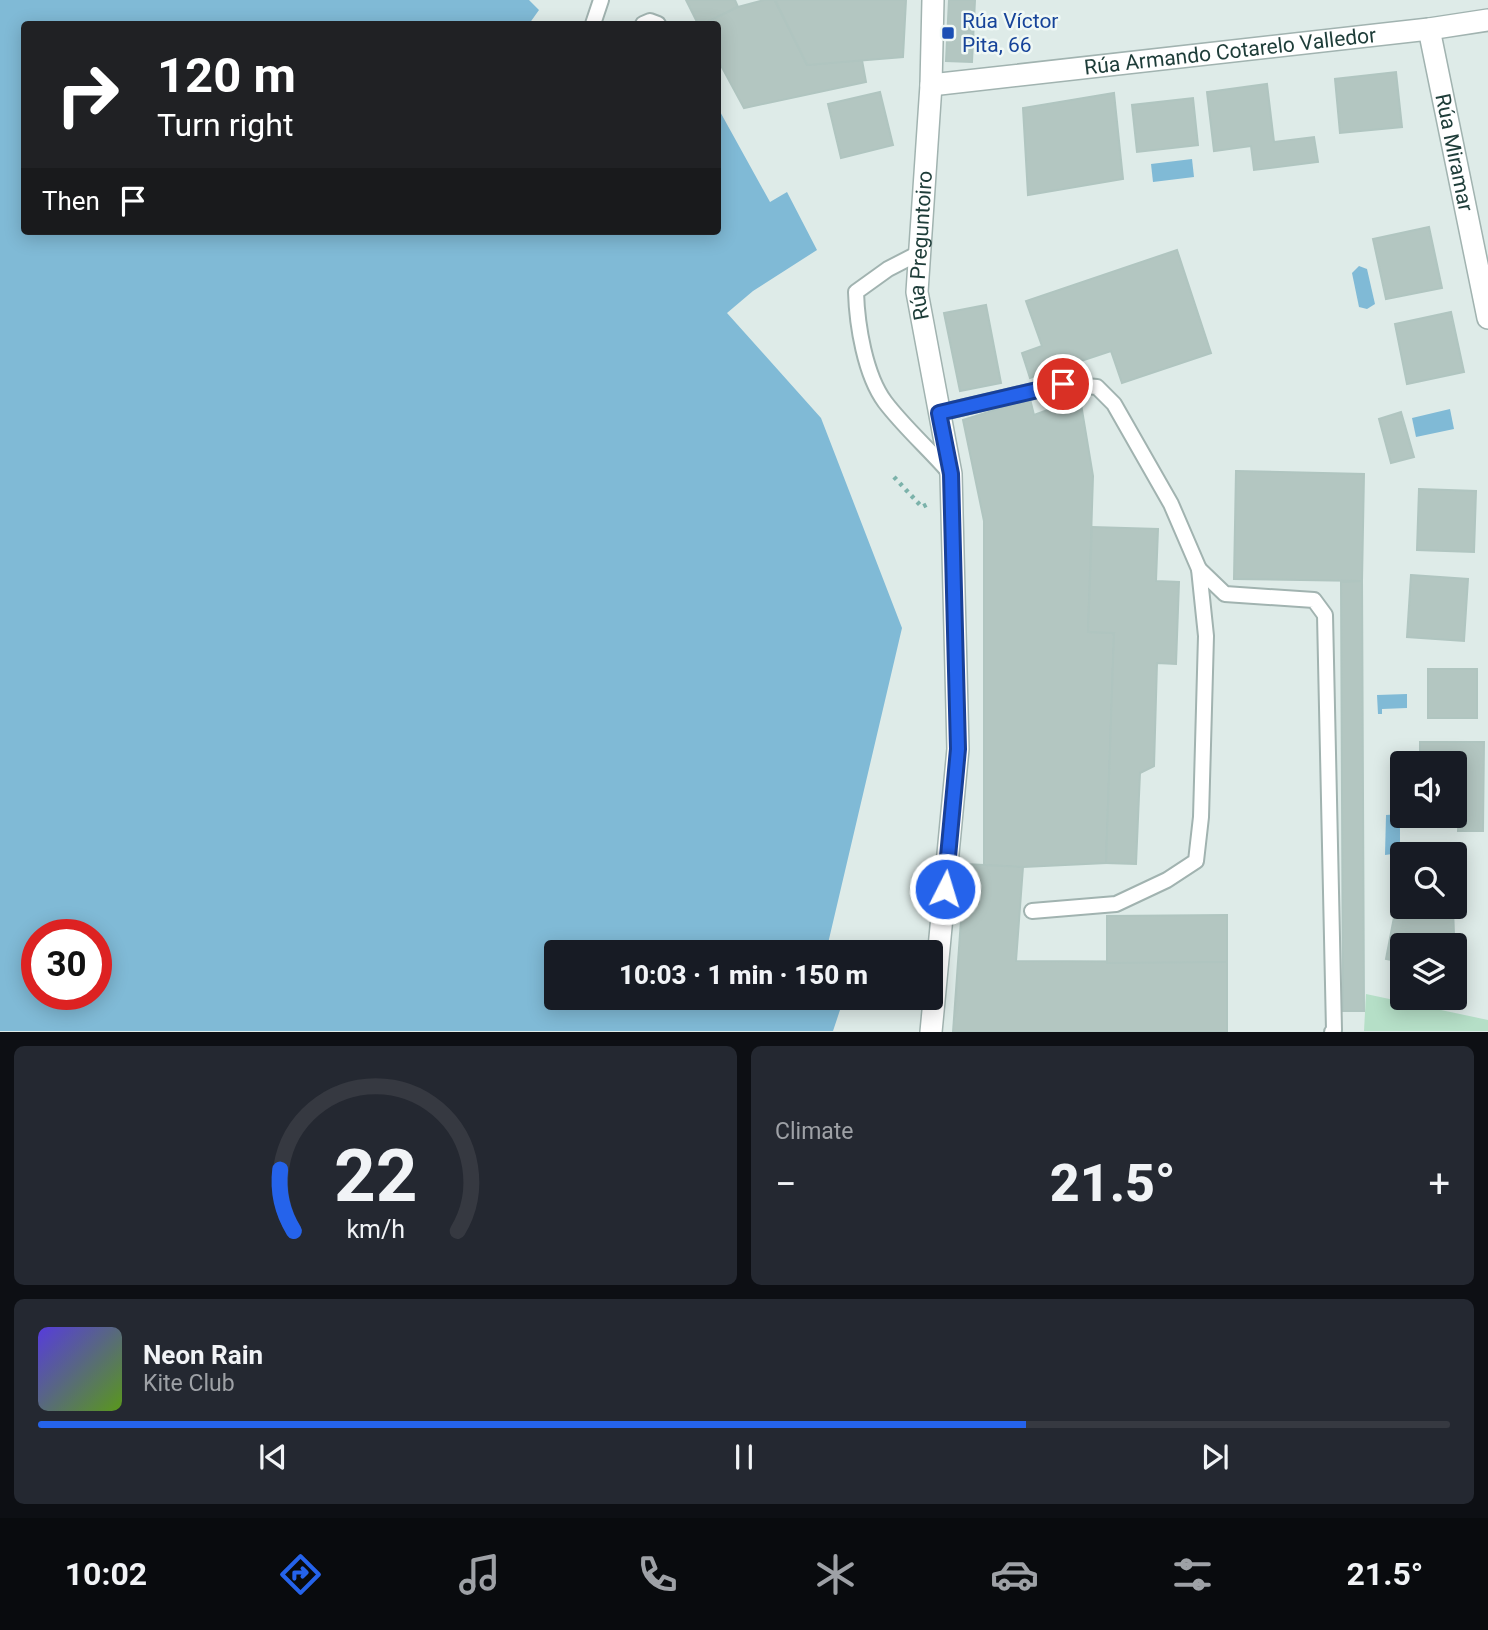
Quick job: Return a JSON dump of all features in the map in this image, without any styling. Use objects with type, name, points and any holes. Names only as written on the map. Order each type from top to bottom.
[{"type":"street","name":"Rúa Preguntoiro","points":[[931,1031],[958,749],[951,484],[917,292],[931,85],[933,0]]},
{"type":"street","name":"Rúa Armando Cotarelo Valledor","points":[[931,85],[1429,29],[1488,20]]},
{"type":"street","name":"Rúa Miramar","points":[[1429,29],[1488,318]]},
{"type":"lane","points":[[594,21],[601,0]]},
{"type":"lane","points":[[921,252],[888,269],[856,292],[857,323],[868,364],[884,400],[951,484]]},
{"type":"lane","points":[[939,413],[1063,384],[1097,387],[1114,404],[1171,504],[1199,569],[1206,635],[1201,817],[1196,861],[1167,880],[1116,904],[1032,911]]},
{"type":"lane","points":[[1199,569],[1225,594],[1314,600],[1325,615],[1332,1031]]},
{"type":"path","points":[[894,477],[922,507],[951,484]]},
{"type":"green space","points":[[1366,994],[1390,999],[1390,1010],[1441,1010],[1488,1020],[1488,1031],[1364,1031]]},
{"type":"water","points":[[0,0],[529,0],[539,10],[531,21],[21,21],[21,235],[721,235],[721,113],[770,202],[787,192],[817,250],[753,291],[727,313],[821,418],[902,628],[829,940],[544,940],[544,1010],[840,1010],[833,1031],[0,1031]]},
{"type":"water","points":[[1192,159],[1194,177],[1153,182],[1151,164]]},
{"type":"water","points":[[1359,266],[1367,269],[1375,304],[1367,309],[1359,307],[1352,273]]},
{"type":"water","points":[[1450,409],[1454,429],[1416,437],[1412,418]]},
{"type":"water","points":[[1407,694],[1407,708],[1382,709],[1382,714],[1378,714],[1377,695]]},
{"type":"water","points":[[1386,815],[1390,815],[1390,828],[1400,828],[1400,842],[1390,842],[1390,854],[1385,855]]},
{"type":"building","points":[[686,0],[735,0],[738,7],[709,21],[696,21]]},
{"type":"building","points":[[775,0],[807,65],[862,60],[866,82],[744,108],[721,66],[721,21],[709,21],[738,7]]},
{"type":"building","points":[[775,0],[906,0],[903,57],[807,65]]},
{"type":"building","points":[[949,0],[975,0],[972,62],[946,61]]},
{"type":"building","points":[[1396,72],[1402,127],[1340,133],[1335,79]]},
{"type":"building","points":[[1267,84],[1274,142],[1314,137],[1318,162],[1254,170],[1251,146],[1214,151],[1207,92]]},
{"type":"building","points":[[880,92],[893,145],[841,158],[828,104]]},
{"type":"building","points":[[1114,93],[1123,179],[1028,195],[1023,108]]},
{"type":"building","points":[[1193,98],[1198,145],[1137,152],[1132,105]]},
{"type":"building","points":[[1429,227],[1442,288],[1386,299],[1373,239]]},
{"type":"building","points":[[1177,250],[1211,353],[1122,383],[1111,351],[1030,378],[1022,353],[1042,346],[1026,301]]},
{"type":"building","points":[[986,305],[1001,383],[960,391],[944,313]]},
{"type":"building","points":[[1451,312],[1464,372],[1407,384],[1395,324]]},
{"type":"building","points":[[1080,398],[1093,476],[1088,632],[1114,633],[1106,863],[1023,867],[984,865],[984,521],[963,420],[1030,399],[1034,415]]},
{"type":"building","points":[[1401,412],[1414,457],[1391,463],[1379,419]]},
{"type":"building","points":[[1236,471],[1364,474],[1362,581],[1234,579]]},
{"type":"building","points":[[1419,489],[1476,491],[1474,552],[1417,550]]},
{"type":"building","points":[[1092,527],[1158,529],[1156,581],[1179,582],[1176,664],[1157,663],[1154,766],[1140,773],[1136,864],[1106,863],[1114,633],[1088,632]]},
{"type":"building","points":[[1411,575],[1468,579],[1464,641],[1407,637]]},
{"type":"building","points":[[1362,581],[1364,1011],[1343,1011],[1341,582]]},
{"type":"building","points":[[1428,669],[1477,669],[1477,718],[1428,718]]},
{"type":"building","points":[[1420,742],[1484,742],[1483,831],[1458,831],[1458,828],[1467,828],[1467,751],[1420,751]]},
{"type":"building","points":[[965,864],[1023,867],[1016,961],[1227,962],[1227,1032],[953,1032]]},
{"type":"building","points":[[1227,915],[1227,962],[1107,963],[1107,916]]},
{"type":"building","points":[[1394,919],[1453,919],[1454,933],[1391,933]]},
{"type":"building","points":[[1390,938],[1390,960],[1386,959]]},
{"type":"place","name":"Rúa Víctor Pita, 66","points":[[948,33]]},
{"type":"route","points":[[945,889],[958,749],[951,474],[939,413],[1063,384]]}]
